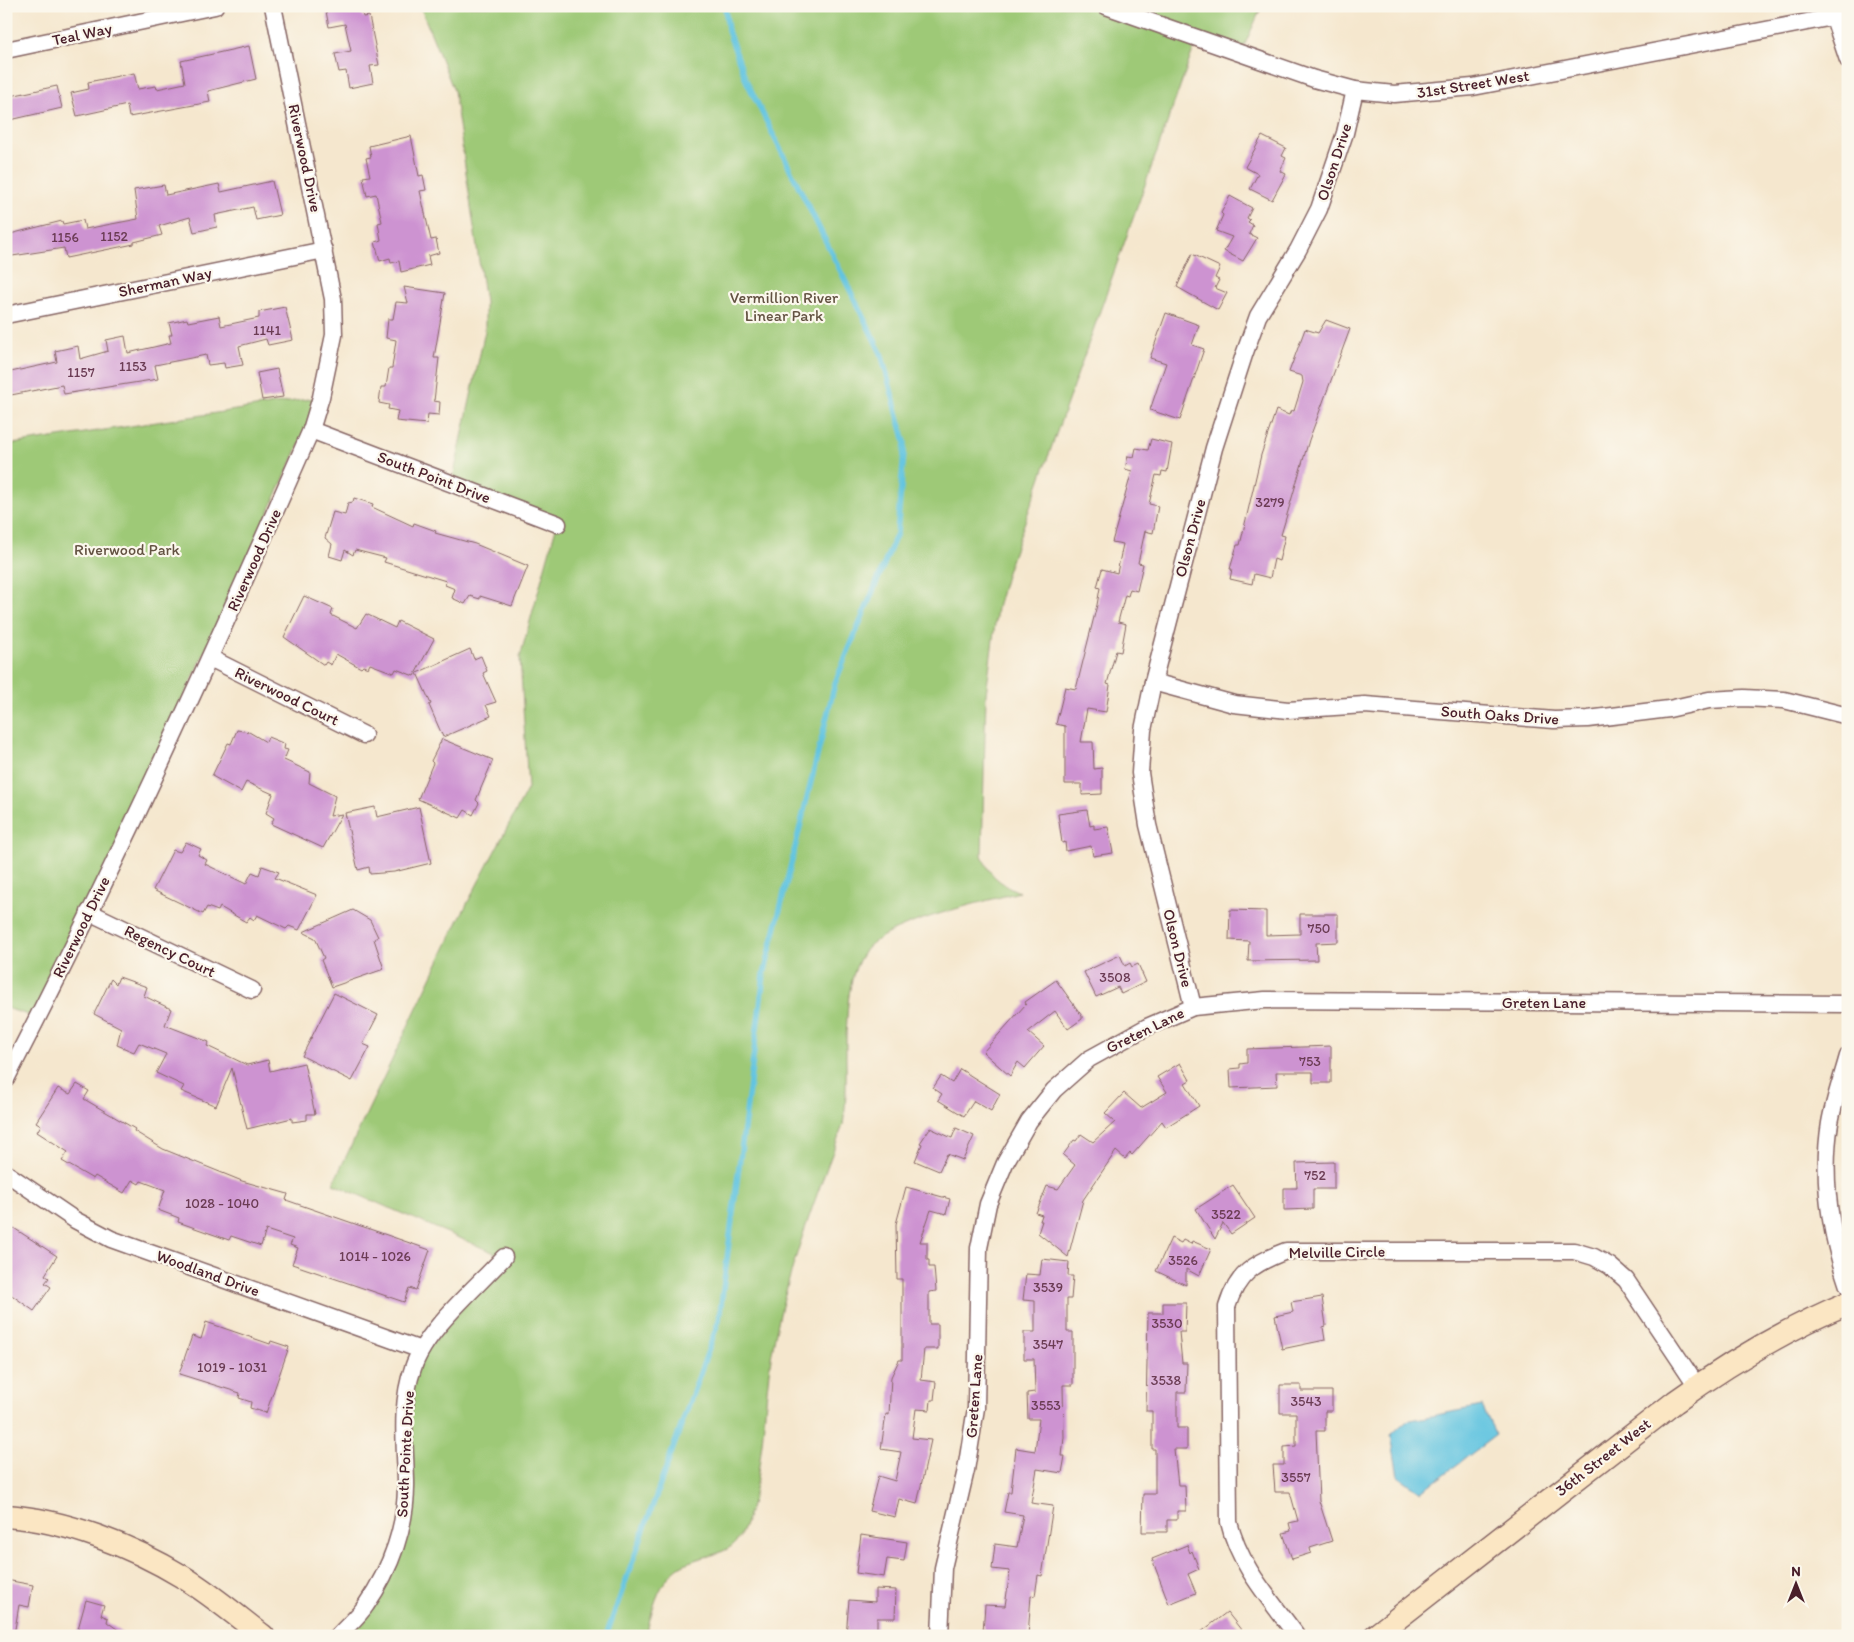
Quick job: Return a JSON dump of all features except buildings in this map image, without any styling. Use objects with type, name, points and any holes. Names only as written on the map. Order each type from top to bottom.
[{"type":"street","name":"Teal Way","points":[[6,50],[216,6]]},
{"type":"street","name":"Riverwood Drive","points":[[6,1079],[89,912],[210,658],[311,430],[321,397],[334,336],[333,299],[273,6]]},
{"type":"street","name":"31st Street West","points":[[1106,6],[1314,79],[1355,90],[1394,94],[1473,87],[1837,13]]},
{"type":"street","points":[[1837,13],[1848,60]]},
{"type":"street","name":"Olson Drive","points":[[1194,1007],[1148,825],[1140,773],[1143,730],[1153,682],[1214,448],[1244,355],[1258,316],[1298,250],[1319,209],[1345,133],[1355,90]]},
{"type":"street","name":"Sherman Way","points":[[6,315],[324,250]]},
{"type":"street","name":"South Point Drive","points":[[311,430],[558,524]]},
{"type":"street","name":"Riverwood Court","points":[[210,658],[364,735]]},
{"type":"street","name":"South Oaks Drive","points":[[1153,682],[1234,704],[1280,710],[1365,705],[1554,720],[1588,719],[1669,709],[1708,700],[1744,698],[1784,700],[1848,716]]},
{"type":"street","name":"Regency Court","points":[[89,912],[252,990]]},
{"type":"street","name":"Greten Lane","points":[[940,1636],[942,1568],[966,1470],[976,1408],[979,1248],[988,1204],[1005,1163],[1024,1129],[1054,1090],[1089,1059],[1147,1027],[1194,1007],[1265,1000],[1848,1004]]},
{"type":"street","points":[[1848,1056],[1830,1123],[1826,1163],[1828,1207],[1835,1249],[1848,1286]]},
{"type":"street","name":"Woodland Drive","points":[[6,1173],[75,1220],[111,1239],[421,1350]]},
{"type":"street","name":"Melville Circle","points":[[1297,1636],[1243,1562],[1233,1540],[1229,1522],[1227,1307],[1232,1290],[1253,1266],[1286,1251],[1574,1251],[1594,1257],[1610,1266],[1626,1280],[1697,1386]]},
{"type":"street","name":"South Pointe Drive","points":[[338,1636],[365,1607],[386,1571],[400,1533],[406,1483],[404,1443],[405,1401],[413,1368],[421,1350],[441,1323],[504,1257]]},
{"type":"street","name":"36th Street West","points":[[1375,1636],[1697,1386],[1720,1370],[1792,1329],[1848,1303]]},
{"type":"street","points":[[6,1516],[27,1518],[109,1540],[183,1577],[263,1636]]},
{"type":"green space","name":"Vermillion River Linear Park","points":[[420,6],[1262,6],[1241,53],[1197,39],[1007,572],[997,608],[986,694],[982,855],[988,868],[996,878],[1019,892],[912,923],[891,932],[875,942],[864,952],[860,959],[853,975],[848,1001],[846,1098],[843,1125],[802,1237],[785,1294],[772,1352],[759,1468],[749,1513],[741,1534],[729,1548],[682,1565],[668,1577],[659,1592],[646,1636],[338,1636],[365,1607],[400,1533],[413,1367],[504,1257],[333,1184],[459,919],[528,788],[520,657],[557,524],[452,483],[485,331],[485,302],[454,91]]},
{"type":"green space","name":"Riverwood Park","points":[[321,397],[38,1018],[6,1008],[6,445]]},
{"type":"water","points":[[1482,1406],[1496,1435],[1421,1492],[1398,1476],[1391,1435],[1406,1421]]},
{"type":"waterway","points":[[606,1636],[719,1320],[764,975],[835,683],[897,533],[905,442],[881,353],[746,80],[728,31],[725,6]]}]
